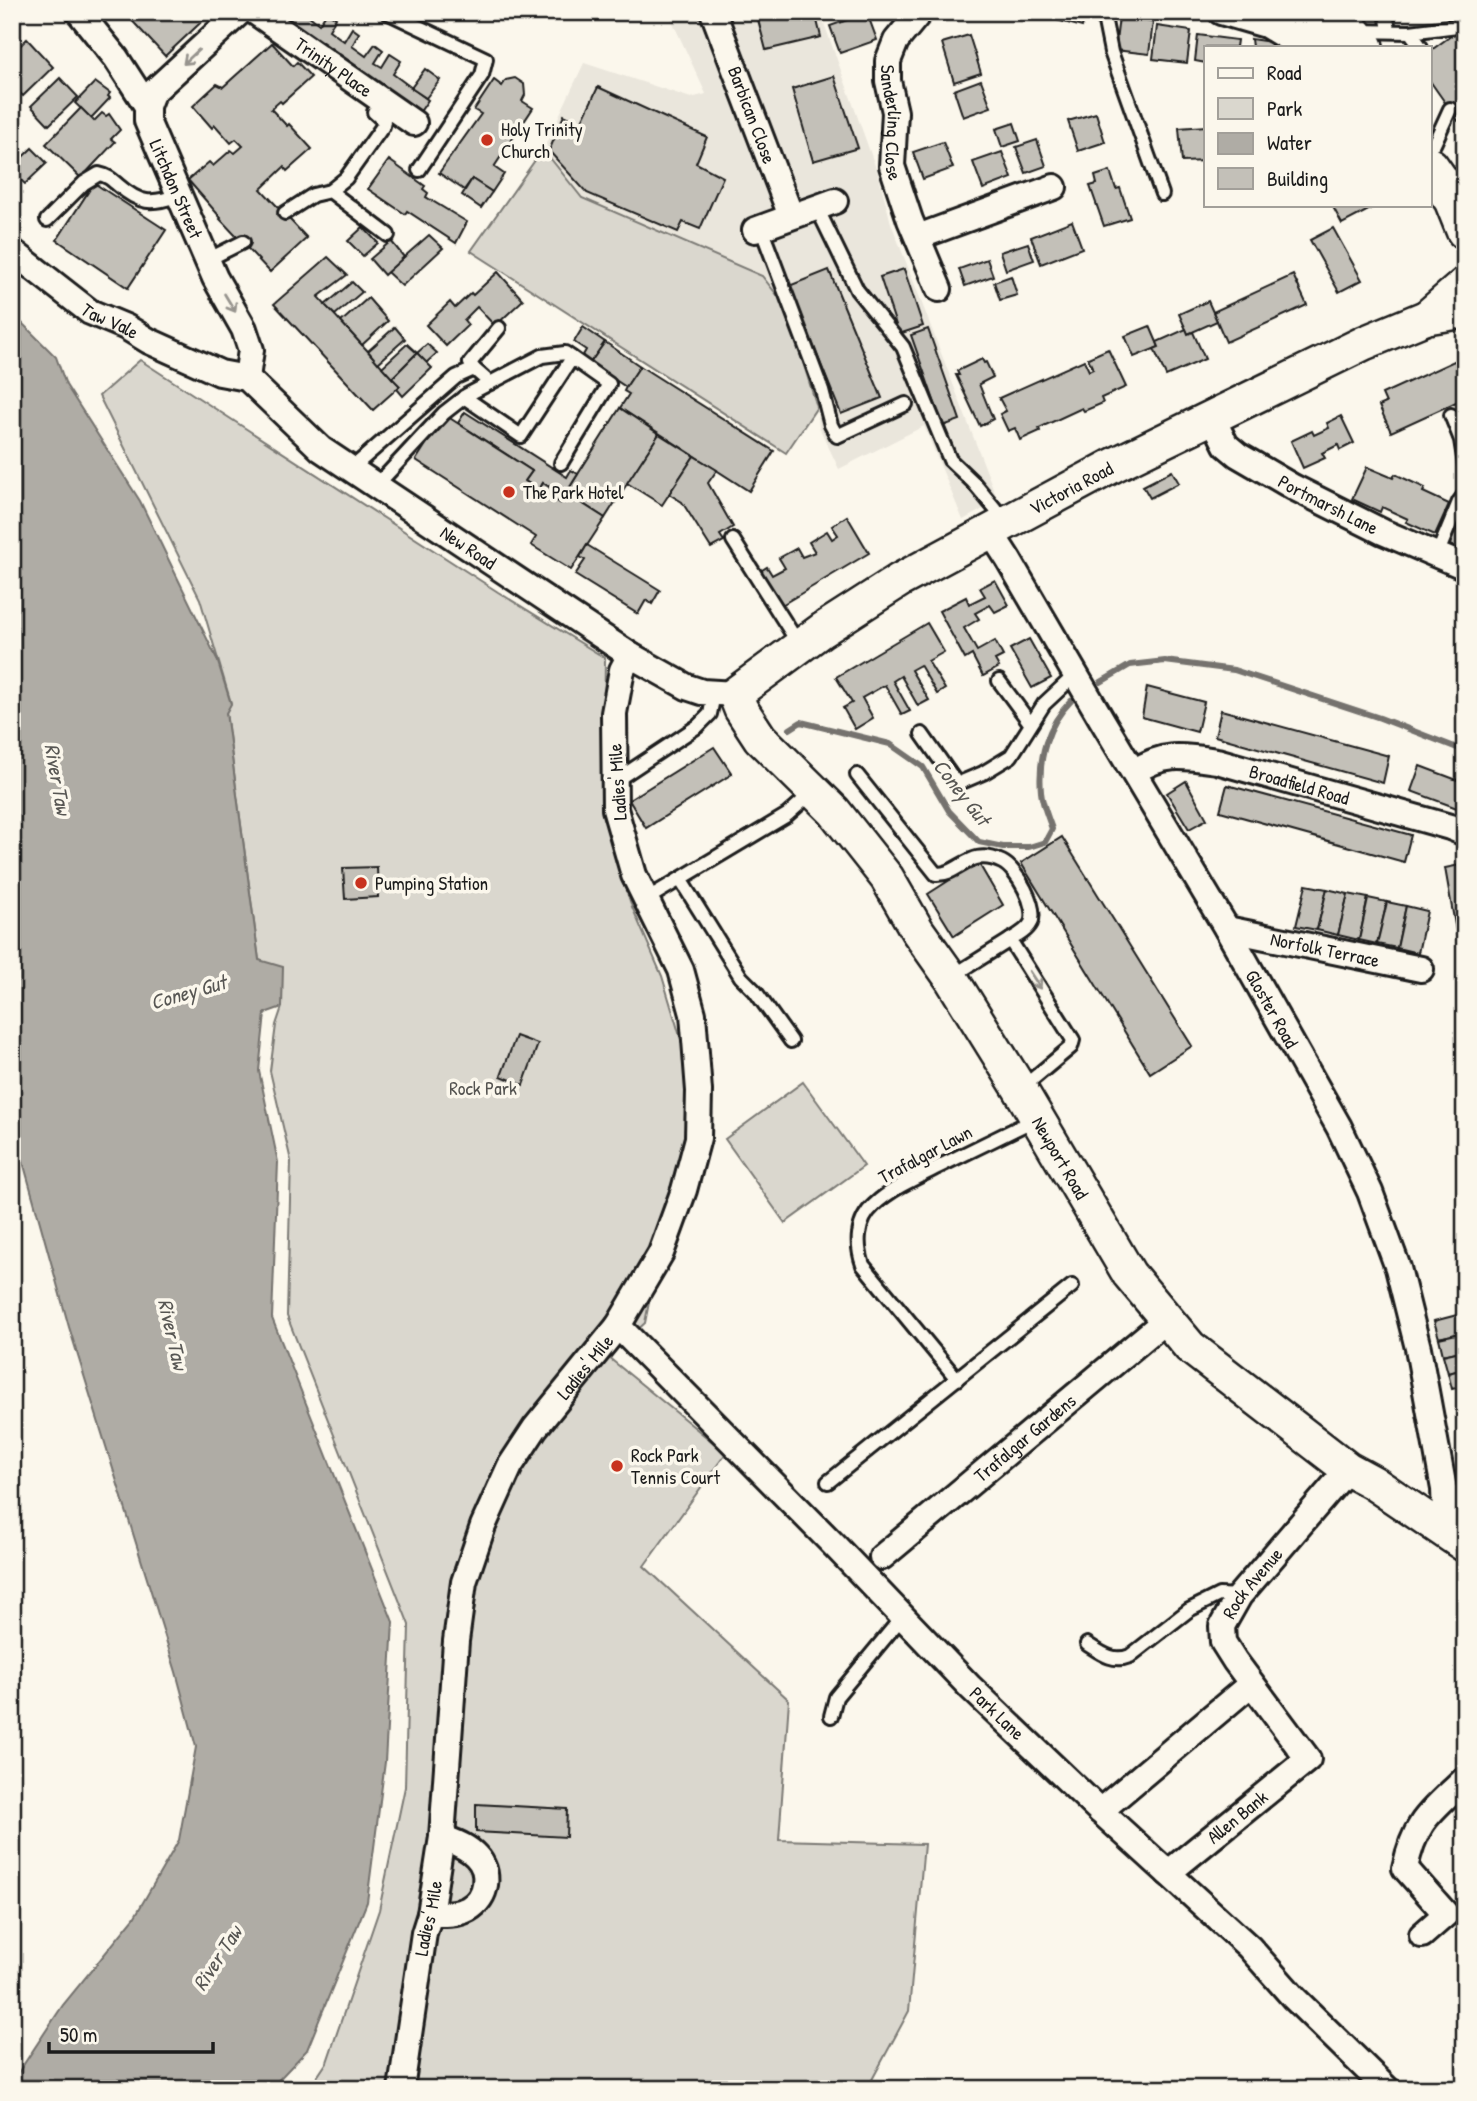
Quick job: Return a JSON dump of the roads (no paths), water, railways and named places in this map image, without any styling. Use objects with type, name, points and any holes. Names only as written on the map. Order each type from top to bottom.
[{"type":"main road","points":[[1295,34],[1354,34]]},
{"type":"main road","points":[[1436,139],[1465,183]]},
{"type":"main road","points":[[1436,139],[1452,200],[1465,230]]},
{"type":"street","name":"Litchdon Street","points":[[79,12],[116,58],[147,106],[147,121],[178,195],[207,260],[244,329],[251,349],[247,378]]},
{"type":"street","points":[[147,106],[152,93],[240,12]]},
{"type":"street","name":"Trinity Place","points":[[255,12],[414,123]]},
{"type":"street","name":"Barbican Close","points":[[713,12],[791,216]]},
{"type":"street","name":"Sanderling Close","points":[[920,12],[896,41],[890,54],[888,69],[895,112],[892,166],[939,289]]},
{"type":"street","points":[[1221,12],[1295,34]]},
{"type":"street","points":[[918,237],[1054,187]]},
{"type":"street","points":[[758,229],[826,204]]},
{"type":"street","name":"Taw Vale","points":[[12,251],[90,312],[220,373],[247,378]]},
{"type":"street","name":"Victoria Road","points":[[1427,317],[1465,284]]},
{"type":"street","name":"Victoria Road","points":[[725,694],[900,580],[1144,449],[1364,343],[1427,317],[1465,311]]},
{"type":"street","name":"New Road","points":[[247,378],[305,435],[351,469],[630,654],[687,687],[725,694]]},
{"type":"street","name":"Portmarsh Lane","points":[[1212,417],[1226,445],[1238,456],[1383,532],[1465,567]]},
{"type":"street","name":"Gloster Road","points":[[998,527],[1008,559],[1227,929],[1339,1127],[1370,1192],[1390,1244],[1418,1348],[1440,1468],[1445,1514],[1452,1536]]},
{"type":"street","name":"Ladies' Mile","points":[[401,2089],[424,1933],[430,1914],[442,1837],[456,1641],[464,1582],[483,1526],[510,1466],[535,1428],[618,1326],[661,1253],[684,1191],[698,1138],[699,1091],[693,1014],[681,970],[645,900],[623,844],[615,809],[614,713],[622,670],[630,654]]},
{"type":"street","name":"Newport Road","points":[[725,694],[760,738],[814,791],[871,856],[1020,1090],[1129,1275],[1190,1347],[1348,1469],[1452,1536]]},
{"type":"street","name":"Broadfield Road","points":[[1134,772],[1164,757],[1184,756],[1217,761],[1465,833]]},
{"type":"street","name":"Norfolk Terrace","points":[[1227,929],[1422,969]]},
{"type":"street","name":"Trafalgar Gardens","points":[[882,1557],[1167,1320]]},
{"type":"street","name":"Park Lane","points":[[618,1326],[971,1687],[1100,1811],[1249,1947],[1294,1998],[1387,2089]]},
{"type":"street","name":"Rock Avenue","points":[[1308,1759],[1223,1642],[1222,1626],[1239,1596],[1348,1469]]},
{"type":"street","points":[[1100,1811],[1251,1684]]},
{"type":"street","name":"Allen Bank","points":[[1168,1873],[1308,1759]]},
{"type":"street","points":[[1422,1935],[1446,1914],[1405,1868],[1410,1843],[1421,1821],[1465,1779]]},
{"type":"street","points":[[430,1914],[452,1914],[467,1910],[477,1903],[486,1880],[485,1869],[477,1856],[464,1846],[442,1837]]},
{"type":"lane","points":[[387,12],[486,59],[482,75],[419,170]]},
{"type":"lane","points":[[1102,12],[1111,52],[1162,194]]},
{"type":"lane","points":[[1354,34],[1386,12]]},
{"type":"lane","points":[[1354,34],[1410,32],[1465,24]]},
{"type":"lane","points":[[1410,32],[1420,46]]},
{"type":"lane","points":[[285,213],[313,195],[330,191],[346,178],[383,126],[384,121],[374,112]]},
{"type":"lane","points":[[47,220],[84,183],[99,174],[108,176],[136,198],[147,202],[158,202],[178,195]]},
{"type":"lane","points":[[330,191],[388,235]]},
{"type":"lane","points":[[826,204],[857,290],[903,346],[950,460],[973,482],[998,527]]},
{"type":"lane","points":[[758,229],[822,390],[831,425],[837,436],[906,404]]},
{"type":"lane","points":[[207,260],[243,242]]},
{"type":"lane","points":[[490,383],[470,363],[499,328]]},
{"type":"lane","points":[[377,485],[444,413],[464,397],[542,356],[565,353],[609,384],[562,463]]},
{"type":"lane","points":[[464,397],[521,436],[572,358]]},
{"type":"lane","points":[[351,469],[456,377],[474,369]]},
{"type":"lane","points":[[1451,415],[1461,440],[1465,464]]},
{"type":"lane","points":[[1437,555],[1459,502],[1465,494]]},
{"type":"lane","points":[[733,540],[800,646]]},
{"type":"lane","points":[[922,734],[957,784],[983,773],[1011,756],[1044,704],[1075,675]]},
{"type":"lane","points":[[999,681],[1030,723]]},
{"type":"lane","points":[[615,781],[698,726],[725,694]]},
{"type":"lane","points":[[857,775],[936,874],[943,875],[972,858],[989,858],[1003,862],[1017,872],[1032,909],[1031,923],[1023,932],[951,978]]},
{"type":"lane","points":[[645,900],[787,815],[814,791]]},
{"type":"lane","points":[[680,879],[741,976],[791,1041]]},
{"type":"lane","points":[[1010,940],[1073,1040],[1071,1047],[1020,1090]]},
{"type":"lane","name":"Trafalgar Lawn","points":[[957,1379],[863,1265],[858,1250],[858,1236],[872,1206],[908,1182],[1036,1119]]},
{"type":"lane","points":[[828,1482],[1072,1286]]},
{"type":"lane","points":[[1087,1644],[1107,1657],[1121,1660],[1130,1656],[1189,1610],[1219,1595],[1239,1596]]},
{"type":"lane","points":[[831,1716],[836,1697],[903,1616]]},
{"type":"water","name":"River Taw","points":[[12,313],[56,357],[66,385],[140,501],[217,659],[231,704],[226,713],[259,960],[283,967],[282,1007],[265,1013],[259,1071],[278,1162],[272,1318],[393,1622],[385,1762],[367,1902],[307,2050],[270,2089],[12,2089],[12,2082],[63,2005],[134,1918],[179,1840],[196,1747],[176,1672],[69,1327],[12,1122]]},
{"type":"waterway","name":"Coney Gut","points":[[1101,682],[1130,665],[1165,661],[1234,670],[1380,718],[1465,751]]},
{"type":"waterway","name":"Coney Gut","points":[[790,729],[801,722],[890,744],[923,767],[949,811],[979,842],[1003,847],[1029,847],[1045,842],[1052,829],[1041,792],[1041,767],[1050,731],[1071,701]]},
{"type":"place","name":"Holy Trinity Church","points":[[487,140]]},
{"type":"place","name":"The Park Hotel","points":[[509,492]]},
{"type":"place","name":"Pumping Station","points":[[361,883]]},
{"type":"place","name":"Rock Park Tennis Court","points":[[617,1466]]},
{"type":"park label","name":"Rock Park","points":[[483,1088]]}]
